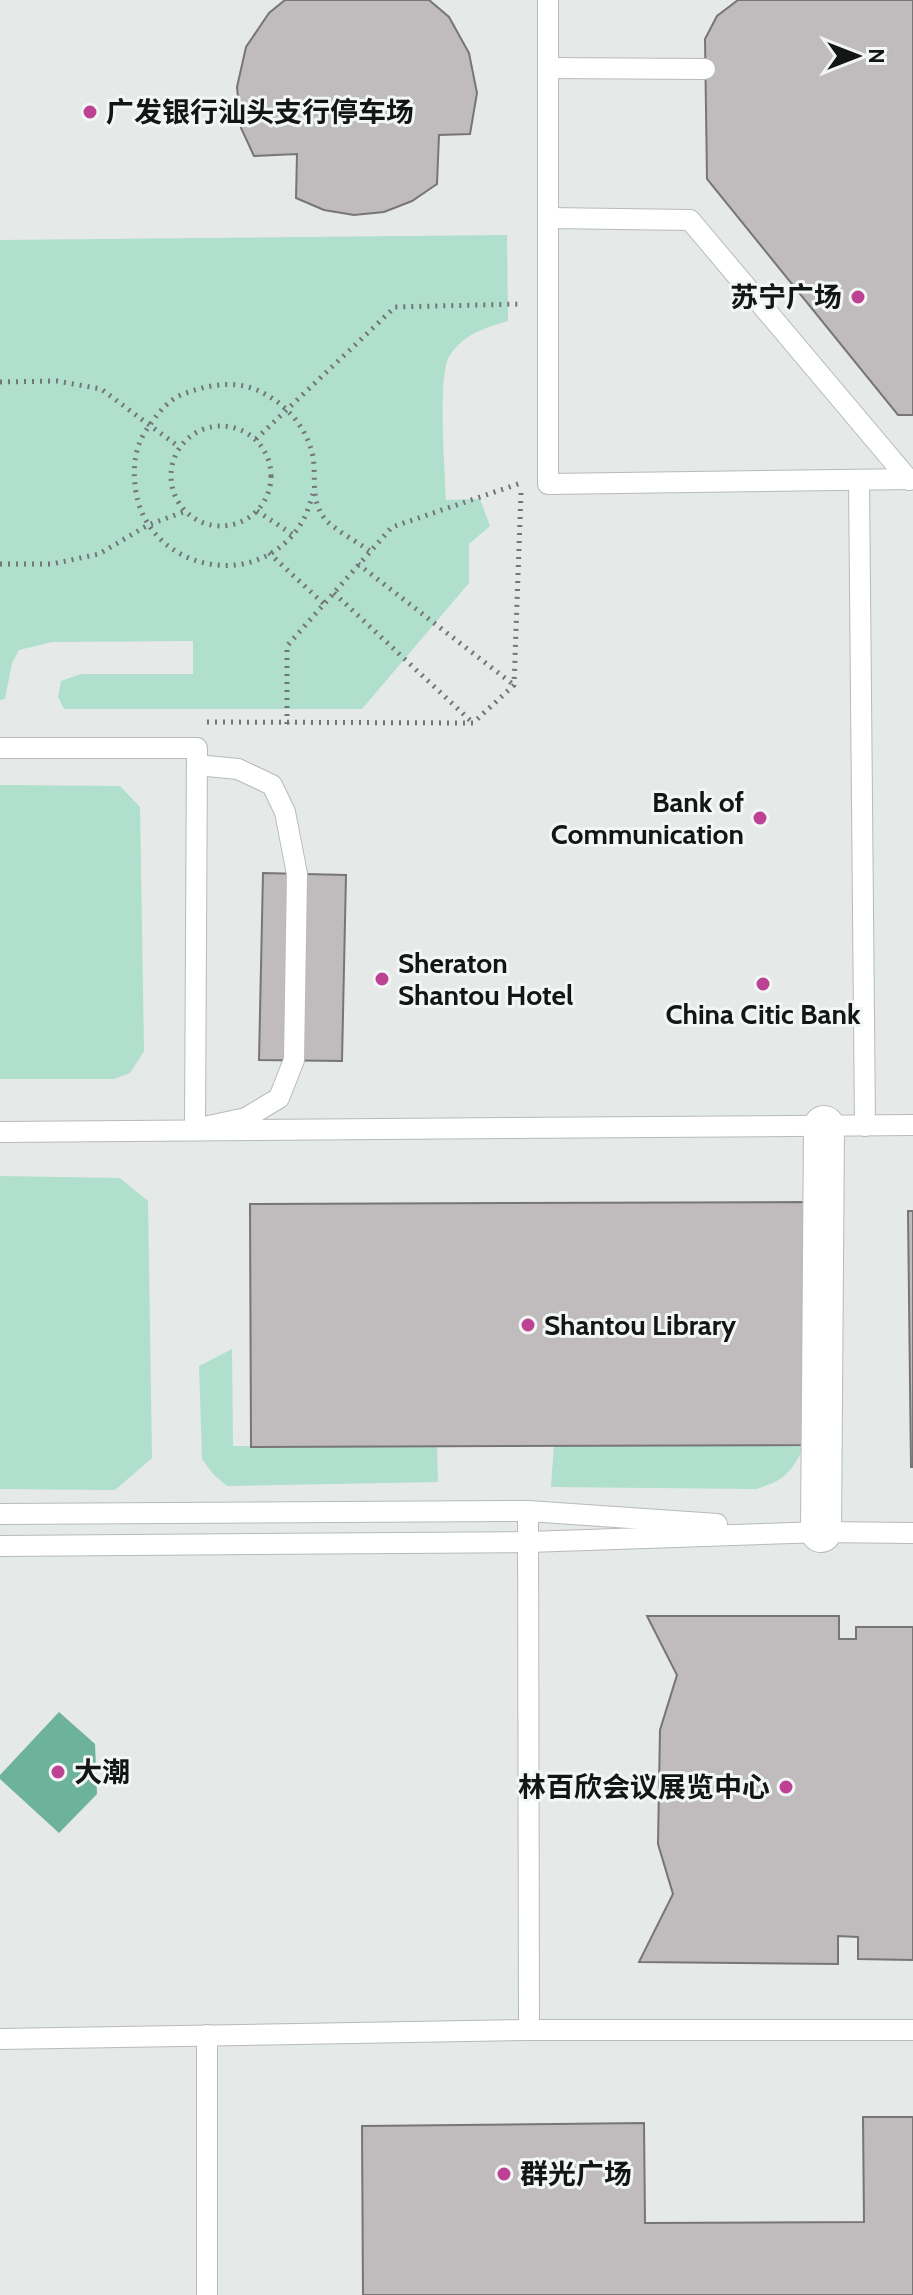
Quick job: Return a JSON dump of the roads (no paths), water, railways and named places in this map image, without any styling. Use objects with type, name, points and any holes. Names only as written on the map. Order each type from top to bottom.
[{"type":"street","points":[[821,1532],[824,1126]]},
{"type":"lane","points":[[548,0],[548,484],[911,480]]},
{"type":"lane","points":[[548,68],[705,69]]},
{"type":"lane","points":[[548,218],[690,220],[911,480]]},
{"type":"lane","points":[[859,480],[865,1126]]},
{"type":"lane","points":[[0,748],[197,748],[195,1129]]},
{"type":"lane","points":[[195,1129],[246,1118],[279,1098],[294,1060],[297,874],[285,812],[272,785],[238,769],[197,765]]},
{"type":"lane","points":[[0,1132],[913,1125]]},
{"type":"lane","points":[[0,1514],[528,1511],[821,1532]]},
{"type":"lane","points":[[528,1511],[529,2030]]},
{"type":"lane","points":[[0,1546],[528,1542],[821,1532],[913,1533]]},
{"type":"lane","points":[[0,2039],[529,2030],[913,2030]]},
{"type":"lane","points":[[207,2035],[207,2295]]},
{"type":"place","name":"广发银行汕头支行停车场","points":[[90,112]]},
{"type":"place","name":"苏宁广场","points":[[858,297]]},
{"type":"place","name":"Bank of Communication","points":[[760,818]]},
{"type":"place","name":"Sheraton Shantou Hotel","points":[[382,979]]},
{"type":"place","name":"China Citic Bank","points":[[763,984]]},
{"type":"place","name":"Shantou Library","points":[[528,1325]]},
{"type":"place","name":"大潮","points":[[58,1772]]},
{"type":"place","name":"林百欣会议展览中心","points":[[786,1787]]},
{"type":"place","name":"群光广场","points":[[504,2174]]}]
